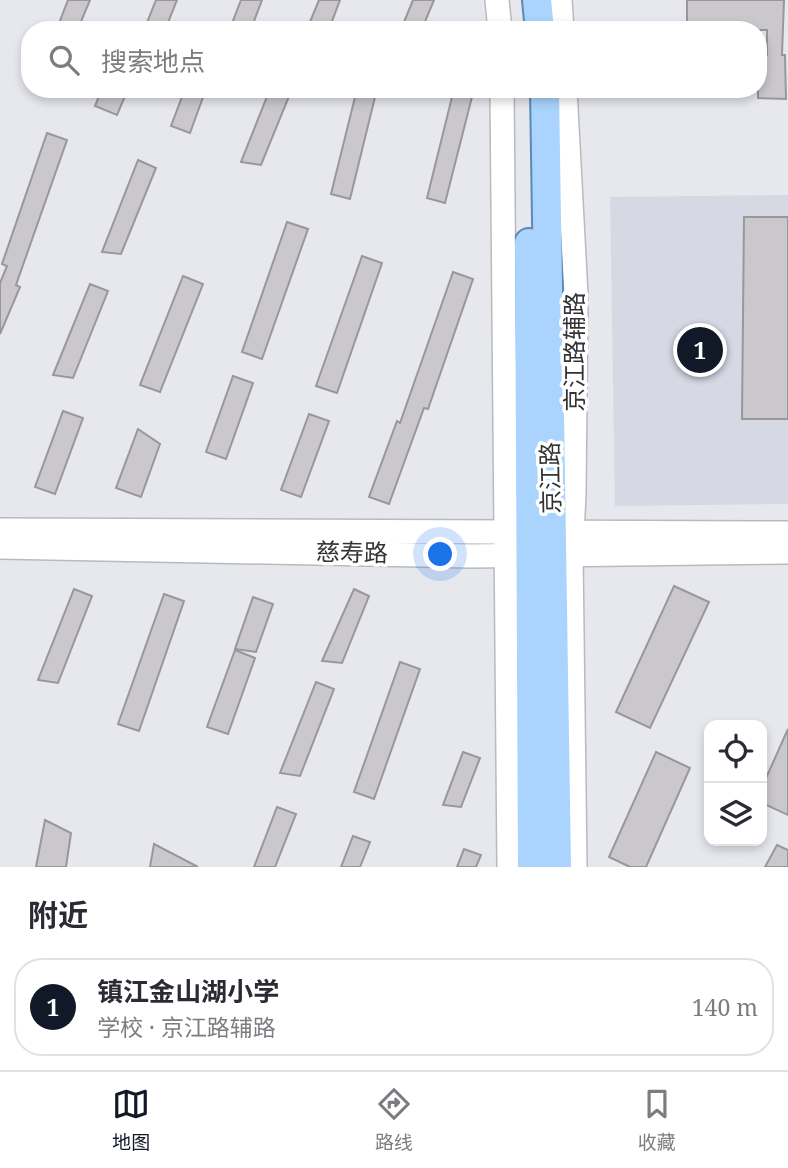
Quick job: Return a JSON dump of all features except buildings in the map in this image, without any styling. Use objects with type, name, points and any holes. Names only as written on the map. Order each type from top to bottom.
[{"type":"main road","points":[[521,0],[522,21]]},
{"type":"main road","points":[[537,0],[539,21]]},
{"type":"main road","name":"京江路","points":[[527,98],[540,544],[557,867]]},
{"type":"main road","name":"京江路","points":[[532,867],[540,544],[545,98]]},
{"type":"street","points":[[498,0],[499,21]]},
{"type":"street","points":[[560,0],[561,21]]},
{"type":"street","name":"京江路辅路","points":[[503,98],[540,544],[575,867]]},
{"type":"street","name":"京江路辅路","points":[[509,867],[540,544],[576,295],[565,98]]},
{"type":"street","name":"慈寿路","points":[[0,530],[788,552]]},
{"type":"street","name":"慈寿路","points":[[0,547],[540,544],[788,533]]},
{"type":"shaded area","points":[[788,195],[788,504],[615,506],[610,197]]},
{"type":"place","name":"镇江金山湖小学","points":[[700,350]]}]
